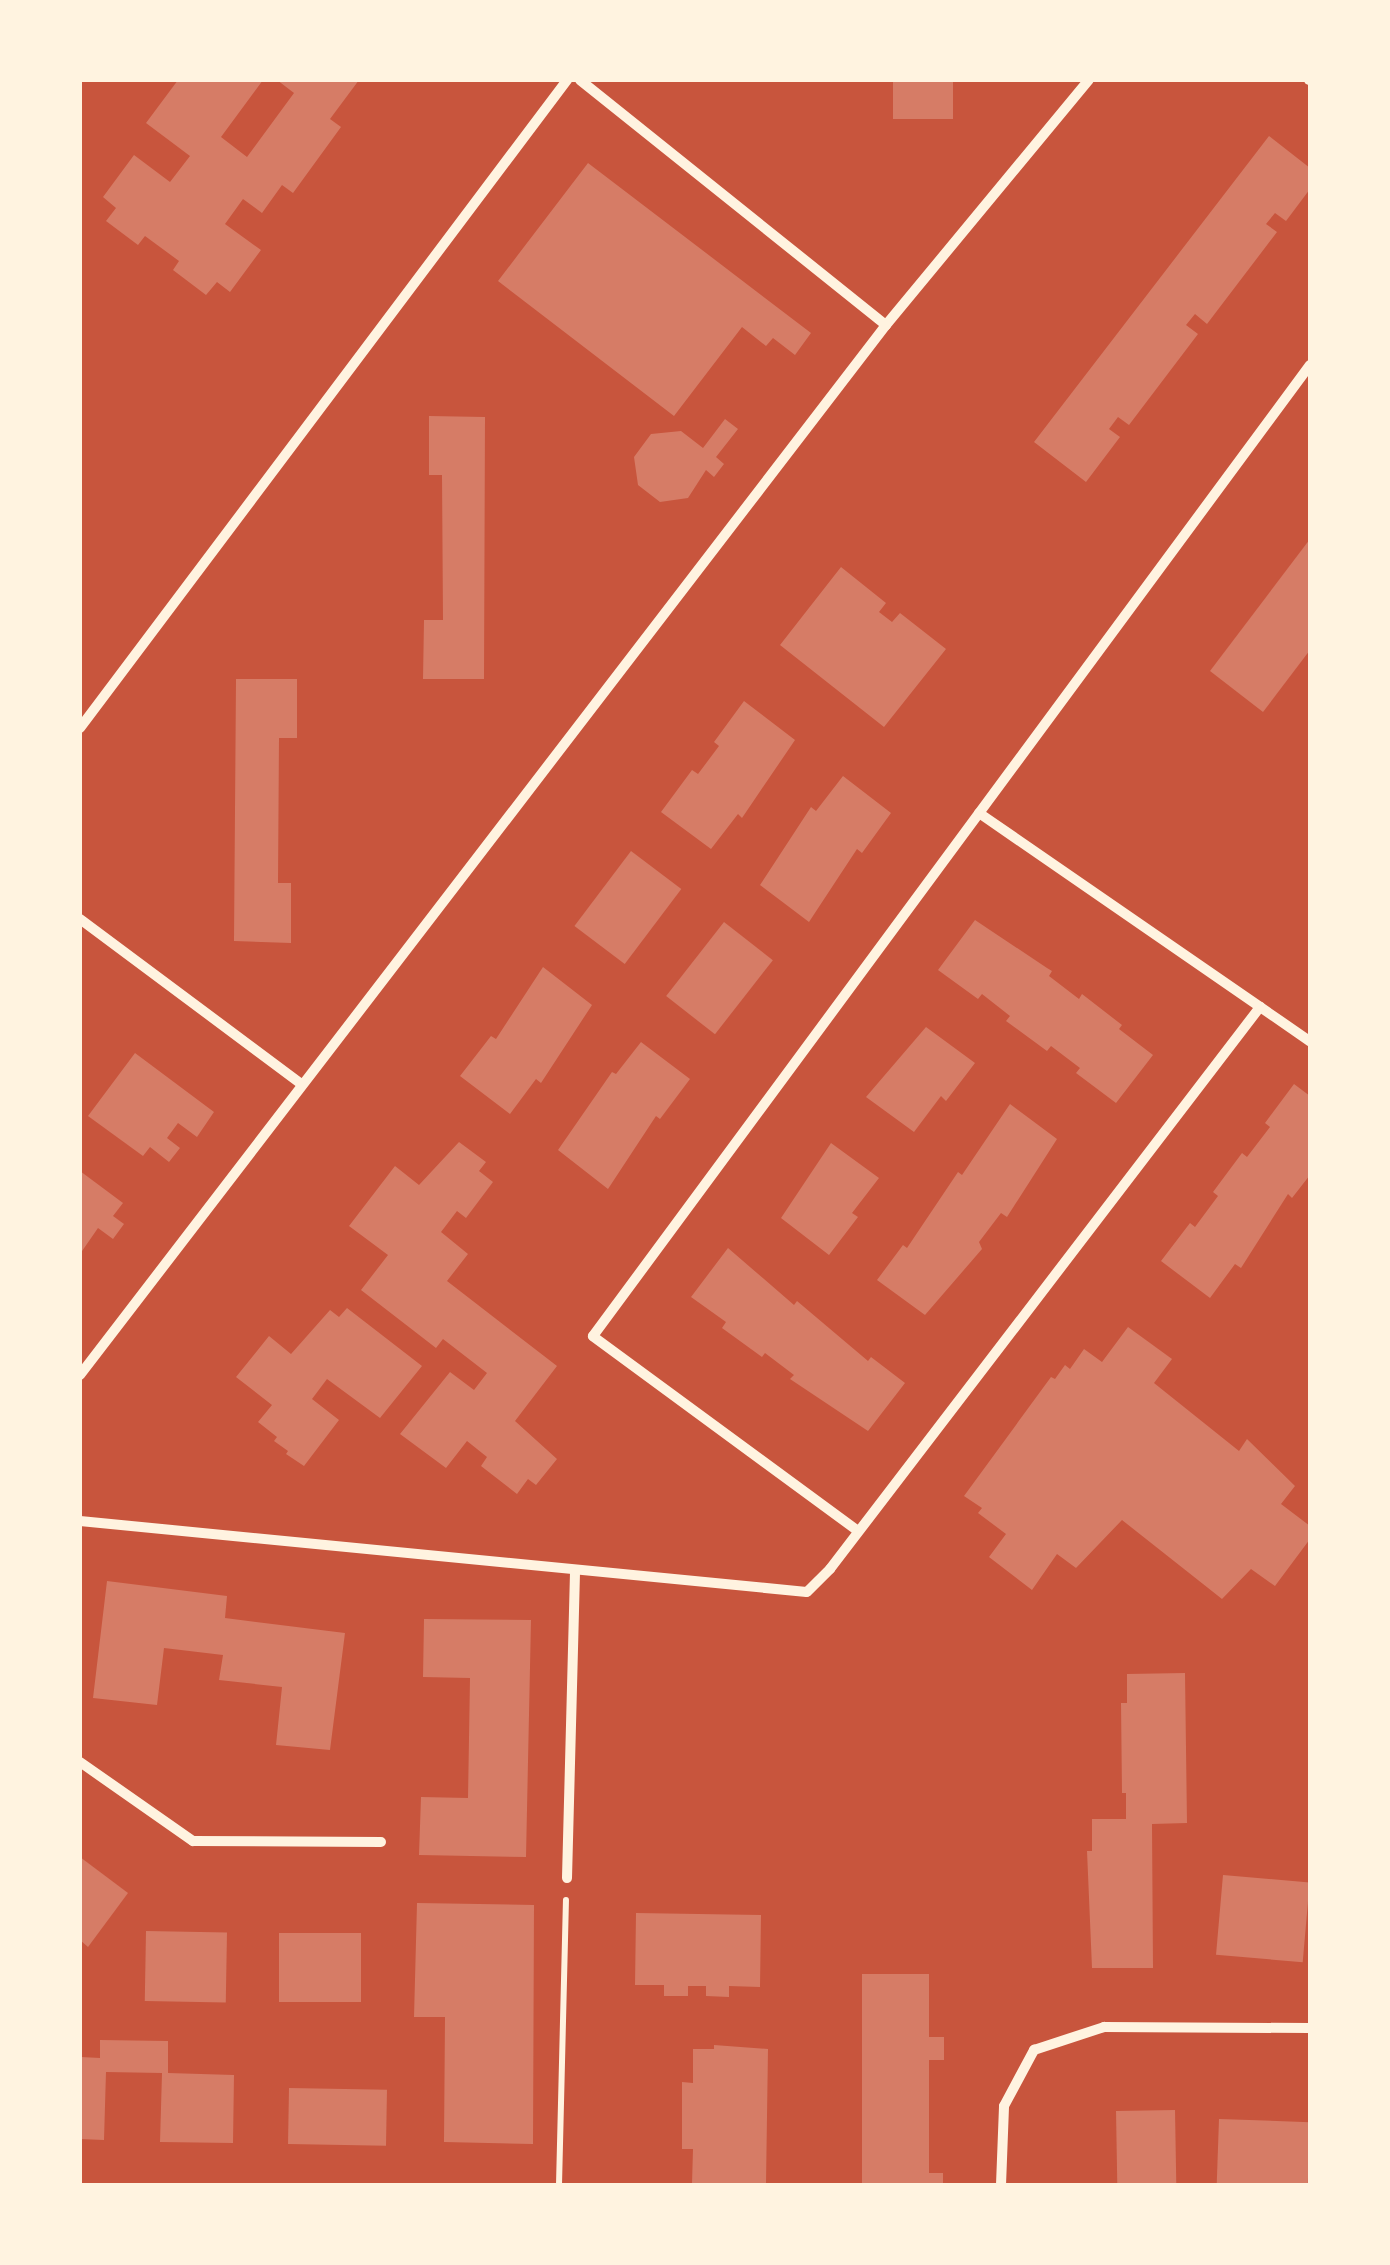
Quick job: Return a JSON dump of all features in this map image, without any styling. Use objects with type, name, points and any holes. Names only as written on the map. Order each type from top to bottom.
[{"type":"street","points":[[80,728],[568,80]]},
{"type":"street","points":[[580,80],[886,325]]},
{"type":"street","points":[[80,1375],[886,325],[1090,80]]},
{"type":"street","points":[[858,1531],[593,1336],[1310,365]]},
{"type":"street","points":[[979,814],[1310,1041]]},
{"type":"street","points":[[80,919],[300,1084]]},
{"type":"street","points":[[80,1520],[575,1572],[808,1592],[1260,1006]]},
{"type":"street","points":[[567,1878],[575,1572]]},
{"type":"street","points":[[80,1762],[193,1841],[381,1842]]},
{"type":"street","points":[[1002,2185],[1004,2106],[1034,2050],[1104,2027],[1310,2028]]},
{"type":"path","points":[[560,2184],[567,1878]]},
{"type":"building","points":[[178,80],[263,80],[221,137],[247,157],[294,93],[277,80],[359,80],[330,119],[341,127],[293,193],[282,185],[262,213],[243,199],[225,224],[261,250],[230,292],[217,282],[206,295],[173,270],[179,261],[145,236],[138,245],[106,221],[116,208],[103,197],[134,155],[170,182],[190,156],[146,123]]},
{"type":"building","points":[[893,80],[953,80],[953,119],[893,119]]},
{"type":"building","points":[[1269,136],[1310,168],[1310,189],[1286,221],[1275,213],[1266,224],[1277,232],[1207,324],[1195,314],[1186,325],[1198,334],[1129,425],[1118,417],[1109,429],[1120,437],[1086,482],[1034,442]]},
{"type":"building","points":[[588,163],[811,333],[795,355],[773,338],[766,346],[742,327],[674,416],[498,281]]},
{"type":"building","points":[[429,416],[485,417],[484,679],[423,679],[424,620],[443,620],[442,475],[429,475]]},
{"type":"building","points":[[725,419],[738,429],[716,457],[724,464],[714,477],[706,470],[688,498],[660,502],[638,485],[634,457],[651,434],[681,431],[703,448]]},
{"type":"building","points":[[1310,539],[1310,650],[1263,712],[1210,671]]},
{"type":"building","points":[[841,567],[886,603],[879,612],[892,622],[900,613],[946,649],[884,727],[780,645]]},
{"type":"building","points":[[236,679],[297,679],[297,738],[279,738],[278,883],[291,883],[291,943],[234,941]]},
{"type":"building","points":[[744,701],[795,740],[742,818],[738,814],[711,849],[661,812],[692,770],[698,774],[719,746],[714,742]]},
{"type":"building","points":[[843,776],[891,813],[862,853],[857,849],[809,922],[760,885],[811,807],[816,811]]},
{"type":"building","points":[[631,851],[681,889],[625,964],[574,926]]},
{"type":"building","points":[[975,920],[1052,971],[1049,976],[1079,999],[1082,994],[1153,1055],[1116,1103],[1076,1073],[1080,1068],[1051,1046],[1047,1051],[1006,1021],[1010,1016],[982,994],[978,999],[938,970]]},
{"type":"building","points":[[724,922],[773,960],[715,1034],[666,996]]},
{"type":"building","points":[[543,967],[592,1005],[541,1083],[536,1079],[510,1114],[460,1076],[491,1036],[496,1039]]},
{"type":"building","points":[[926,1027],[975,1063],[946,1101],[941,1096],[914,1132],[866,1097]]},
{"type":"building","points":[[641,1042],[690,1079],[660,1119],[656,1116],[608,1189],[558,1150],[612,1072],[616,1074]]},
{"type":"building","points":[[135,1053],[214,1112],[197,1137],[178,1123],[167,1138],[180,1148],[169,1162],[150,1147],[143,1156],[88,1116]]},
{"type":"building","points":[[1294,1084],[1310,1096],[1310,1175],[1292,1198],[1288,1194],[1241,1268],[1235,1264],[1210,1298],[1161,1261],[1190,1223],[1195,1227],[1218,1196],[1213,1192],[1242,1153],[1247,1157],[1270,1127],[1265,1123]]},
{"type":"building","points":[[1010,1104],[1057,1139],[1007,1217],[1001,1213],[979,1242],[982,1249],[925,1315],[877,1280],[903,1245],[907,1248]]},
{"type":"building","points":[[459,1142],[486,1162],[479,1171],[493,1182],[466,1218],[457,1211],[441,1232],[468,1254],[447,1281],[557,1366],[515,1421],[557,1459],[536,1485],[528,1479],[517,1494],[481,1466],[487,1457],[467,1441],[446,1468],[400,1434],[450,1372],[474,1390],[487,1373],[443,1339],[436,1348],[361,1290],[388,1255],[349,1226],[395,1166],[419,1185]]},
{"type":"building","points":[[831,1143],[879,1178],[852,1213],[858,1217],[829,1255],[781,1218]]},
{"type":"building","points":[[80,1171],[123,1203],[113,1216],[124,1224],[113,1239],[98,1228],[80,1254]]},
{"type":"building","points":[[728,1248],[794,1305],[797,1301],[868,1361],[871,1357],[905,1383],[868,1431],[790,1379],[794,1375],[765,1353],[762,1357],[722,1328],[726,1322],[691,1297]]},
{"type":"building","points":[[347,1308],[422,1366],[380,1418],[327,1379],[312,1399],[339,1420],[304,1466],[286,1454],[288,1451],[274,1441],[277,1437],[258,1422],[272,1405],[236,1377],[269,1336],[291,1354],[330,1310],[339,1317]]},
{"type":"building","points":[[1128,1327],[1172,1359],[1154,1383],[1239,1451],[1247,1439],[1295,1486],[1281,1504],[1310,1526],[1310,1539],[1275,1586],[1251,1569],[1222,1599],[1122,1520],[1076,1568],[1057,1554],[1032,1590],[989,1557],[1006,1534],[978,1513],[982,1508],[964,1496],[1051,1377],[1055,1379],[1065,1365],[1070,1369],[1084,1349],[1102,1362]]},
{"type":"building","points":[[107,1581],[227,1596],[225,1618],[345,1633],[330,1750],[276,1745],[282,1687],[219,1680],[223,1655],[164,1648],[157,1705],[93,1698]]},
{"type":"building","points":[[424,1619],[531,1620],[526,1857],[419,1855],[421,1797],[468,1798],[470,1678],[423,1677]]},
{"type":"building","points":[[1185,1673],[1187,1823],[1152,1824],[1153,1968],[1092,1968],[1087,1851],[1092,1851],[1092,1819],[1126,1819],[1121,1703],[1127,1703],[1127,1674]]},
{"type":"building","points":[[80,1857],[128,1893],[88,1947],[80,1940]]},
{"type":"building","points":[[1223,1875],[1310,1883],[1303,1962],[1216,1955]]},
{"type":"building","points":[[417,1903],[534,1905],[533,2144],[444,2142],[445,2017],[414,2017]]},
{"type":"building","points":[[636,1913],[761,1915],[760,1987],[729,1986],[729,1997],[706,1996],[706,1986],[688,1986],[688,1996],[664,1996],[664,1985],[635,1985]]},
{"type":"building","points":[[146,1931],[227,1932],[226,2002],[145,2001]]},
{"type":"building","points":[[279,1933],[361,1933],[361,2002],[279,2002]]},
{"type":"building","points":[[862,1974],[929,1974],[929,2037],[944,2037],[944,2060],[929,2060],[929,2173],[943,2173],[943,2185],[862,2185]]},
{"type":"building","points":[[100,2040],[168,2041],[168,2073],[234,2075],[233,2143],[160,2142],[162,2073],[106,2072],[104,2140],[80,2139],[81,2057],[100,2058]]},
{"type":"building","points":[[714,2045],[768,2049],[766,2184],[692,2184],[693,2149],[682,2149],[682,2082],[693,2083],[693,2049],[714,2049]]},
{"type":"building","points":[[289,2088],[387,2090],[386,2146],[288,2144]]},
{"type":"building","points":[[1175,2110],[1176,2185],[1117,2185],[1116,2111]]},
{"type":"building","points":[[1219,2119],[1310,2122],[1308,2185],[1217,2185]]}]
